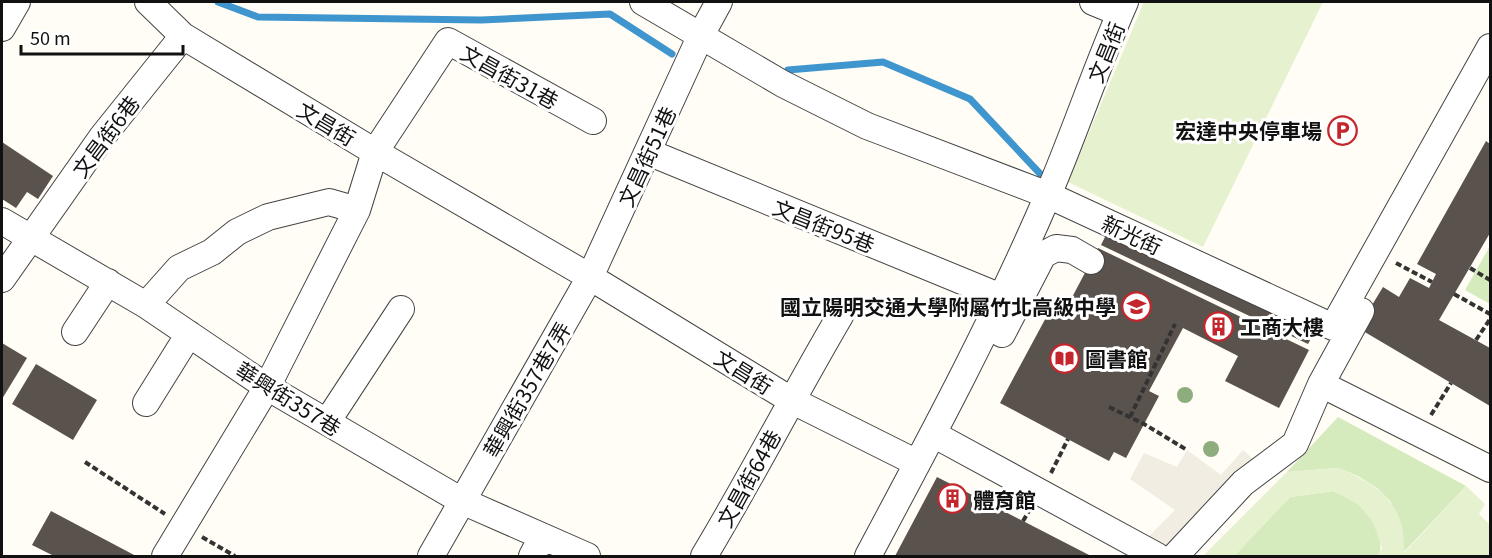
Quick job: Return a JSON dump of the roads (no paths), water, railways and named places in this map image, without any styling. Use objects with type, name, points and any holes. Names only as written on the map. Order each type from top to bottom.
[{"type":"street","points":[[2,28],[17,2]]},
{"type":"street","name":"文昌街","points":[[148,2],[183,36],[375,152],[590,277],[791,400],[917,464],[939,437],[1048,195],[1123,7]]},
{"type":"street","name":"新光街","points":[[643,2],[783,84],[867,126],[1048,195],[1333,327],[1491,47]]},
{"type":"street","name":"文昌街51巷","points":[[590,277],[701,35],[719,2]]},
{"type":"street","points":[[1093,2],[1123,7]]},
{"type":"street","name":"文昌街6巷","points":[[2,279],[102,137],[183,36]]},
{"type":"street","name":"文昌街31巷","points":[[375,152],[448,41],[593,121]]},
{"type":"street","points":[[1174,556],[1243,483],[1296,444],[1322,384],[1491,80]]},
{"type":"street","points":[[165,556],[267,387],[357,210],[375,152]]},
{"type":"street","name":"文昌街95巷","points":[[648,152],[1001,297]]},
{"type":"street","points":[[146,305],[179,268],[212,252],[237,232],[268,218],[329,202],[357,210]]},
{"type":"street","name":"華興街357巷","points":[[2,221],[146,305],[267,387],[537,547],[587,556]]},
{"type":"street","points":[[883,556],[939,437],[1043,255],[1056,248],[1072,250],[1091,261]]},
{"type":"street","name":"華興街357巷7弄","points":[[431,556],[590,277]]},
{"type":"street","points":[[75,332],[108,282]]},
{"type":"street","points":[[327,422],[401,309]]},
{"type":"street","name":"文昌街64巷","points":[[704,556],[840,316]]},
{"type":"street","points":[[146,403],[189,334]]},
{"type":"street","points":[[1322,384],[1491,469]]},
{"type":"street","points":[[939,437],[1157,556]]},
{"type":"street","points":[[868,556],[917,464]]},
{"type":"waterway","points":[[218,2],[258,17],[481,20],[610,14],[672,54]]},
{"type":"waterway","points":[[788,70],[883,62],[970,99],[1046,180]]},
{"type":"place","name":"宏達中央停車場","points":[[1343,130]]},
{"type":"place","name":"國立陽明交通大學附屬竹北高級中學","points":[[1137,306]]},
{"type":"place","name":"工商大樓","points":[[1219,326]]},
{"type":"place","name":"圖書館","points":[[1064,358]]},
{"type":"place","name":"體育館","points":[[952,499]]}]
